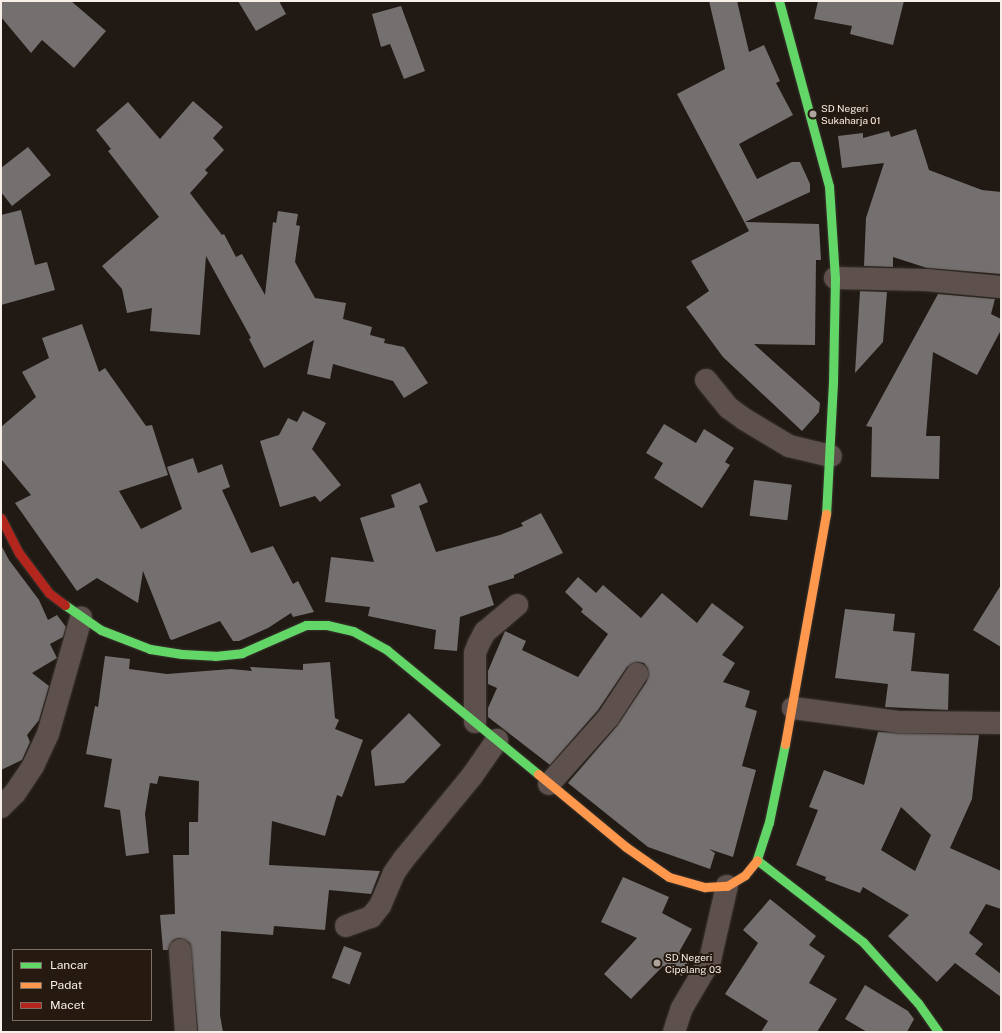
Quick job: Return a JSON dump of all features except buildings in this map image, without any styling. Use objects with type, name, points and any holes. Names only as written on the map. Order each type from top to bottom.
[{"type":"street","points":[[1,518],[19,553],[36,578],[49,593],[81,618],[129,642],[150,649],[182,654],[215,656],[242,653],[306,625],[340,627],[367,637],[387,650],[549,784],[658,871],[691,884],[727,886],[745,876],[757,860],[767,828],[793,708],[826,513],[831,456],[835,278],[828,186],[779,1]]},
{"type":"street","points":[[835,278],[926,280],[1001,287]]},
{"type":"street","points":[[706,380],[729,408],[744,419],[789,446],[831,456]]},
{"type":"street","points":[[475,722],[475,653],[485,632],[517,605]]},
{"type":"street","points":[[1,807],[15,793],[33,766],[48,734],[81,618]]},
{"type":"street","points":[[549,784],[608,718],[637,674]]},
{"type":"street","points":[[793,708],[900,722],[1001,723]]},
{"type":"street","points":[[346,926],[371,917],[380,906],[394,873],[403,860],[472,776],[497,740]]},
{"type":"street","points":[[757,860],[863,942],[918,1003],[938,1032]]},
{"type":"street","points":[[674,1032],[682,1008],[710,960],[727,886]]},
{"type":"street","points":[[180,950],[186,1032]]},
{"type":"traffic: fast","points":[[779,1],[829,186],[835,278],[833,382],[826,514]]},
{"type":"traffic: fast","points":[[65,605],[101,630],[150,649],[182,654],[215,656],[242,653],[306,625],[327,625],[353,631],[387,650],[538,774]]},
{"type":"traffic: fast","points":[[785,744],[769,822],[757,860],[863,942],[918,1003],[938,1032]]},
{"type":"traffic: slow","points":[[785,744],[826,514]]},
{"type":"traffic: slow","points":[[538,774],[626,847],[669,877],[705,887],[727,886],[745,875],[757,860]]},
{"type":"traffic: jam","points":[[1,518],[19,553],[49,593],[65,605]]},
{"type":"place","name":"SD Negeri Sukaharja 01","points":[[813,114]]},
{"type":"place","name":"SD Negeri Cipelang 03","points":[[657,963]]}]
